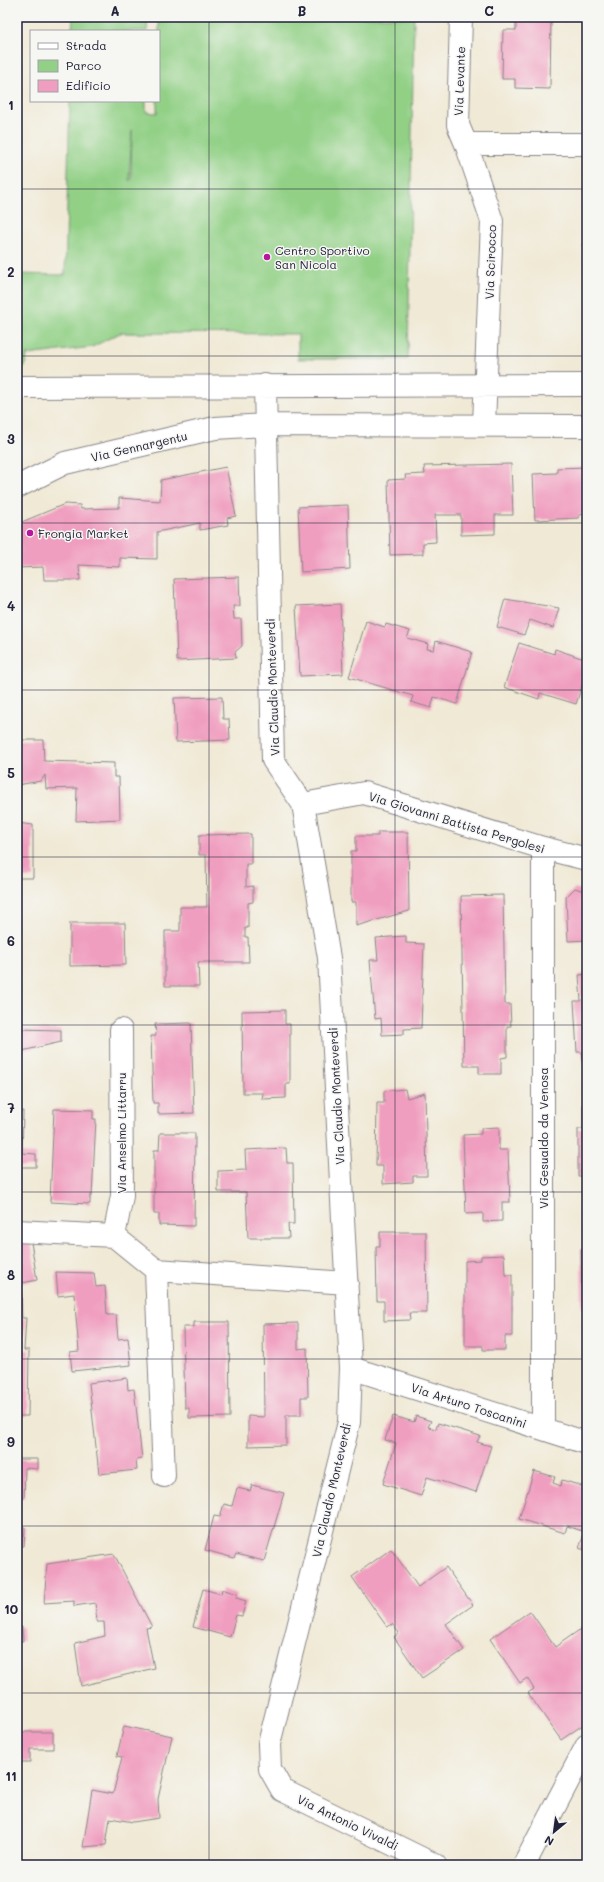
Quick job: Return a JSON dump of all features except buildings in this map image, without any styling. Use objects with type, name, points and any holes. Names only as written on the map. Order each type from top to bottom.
[{"type":"street","name":"Via Levante","points":[[461,17],[458,125],[466,144]]},
{"type":"street","points":[[466,144],[587,144]]},
{"type":"street","name":"Via Scirocco","points":[[466,144],[492,221],[485,385]]},
{"type":"street","points":[[265,385],[266,425]]},
{"type":"street","points":[[484,425],[485,385]]},
{"type":"street","points":[[17,387],[587,385]]},
{"type":"street","name":"Via Gennargentu","points":[[17,487],[65,463],[215,428],[266,425],[587,426]]},
{"type":"street","name":"Via Claudio Monteverdi","points":[[266,425],[273,760],[303,804],[329,958],[351,1368],[349,1422],[269,1744],[270,1769]]},
{"type":"street","name":"Via Giovanni Battista Pergolesi","points":[[303,804],[364,794],[543,848],[587,859]]},
{"type":"street","name":"Via Gesualdo da Venosa","points":[[543,848],[543,1429]]},
{"type":"street","name":"Via Anselmo Littarru","points":[[114,1236],[122,1196],[121,1030]]},
{"type":"street","points":[[17,1231],[114,1236],[156,1270],[347,1283]]},
{"type":"street","points":[[156,1270],[164,1476]]},
{"type":"street","name":"Via Arturo Toscanini","points":[[351,1368],[587,1443]]},
{"type":"street","points":[[524,1865],[587,1745]]},
{"type":"street","name":"Via Antonio Vivaldi","points":[[270,1769],[282,1790],[432,1864]]},
{"type":"green space","points":[[73,17],[148,17],[147,30],[72,30]]},
{"type":"green space","name":"Centro Sportivo San Nicola","points":[[159,17],[414,17],[408,359],[298,359],[298,334],[120,333],[92,347],[27,355],[25,366],[17,366],[17,274],[65,275],[70,102],[146,102],[146,112],[157,113],[157,102],[160,102]],"holes":[[[132,130],[131,180],[129,180]]]},
{"type":"place","name":"Centro Sportivo San Nicola","points":[[267,257]]},
{"type":"place","name":"Frongia Market","points":[[30,533]]}]
